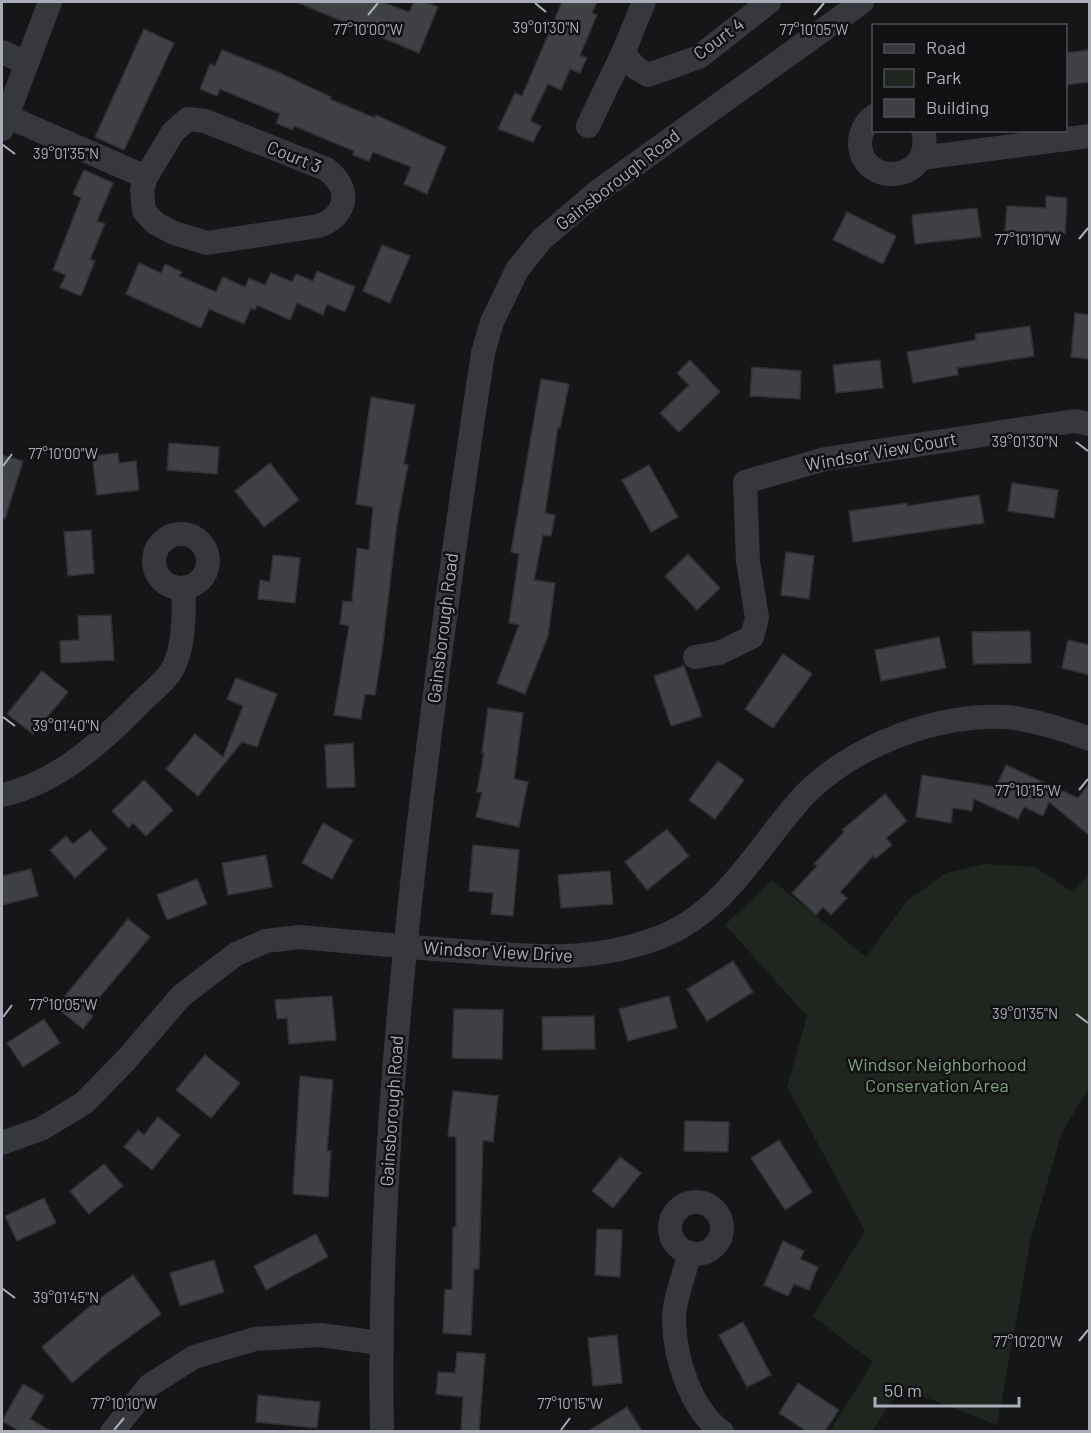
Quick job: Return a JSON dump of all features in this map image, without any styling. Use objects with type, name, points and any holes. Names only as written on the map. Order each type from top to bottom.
[{"type":"street","points":[[50,2],[4,123],[146,177]]},
{"type":"street","points":[[588,126],[623,53],[644,2]]},
{"type":"street","name":"Court 4","points":[[623,53],[636,68],[648,75],[660,72],[699,57],[769,2]]},
{"type":"street","name":"Gainsborough Road","points":[[382,1431],[380,1342],[389,1141],[404,947],[450,566],[483,353],[504,295],[517,270],[541,240],[597,192],[862,2]]},
{"type":"street","points":[[2,52],[26,63]]},
{"type":"street","points":[[872,117],[864,126],[860,144],[867,162],[873,168],[890,175],[908,171],[921,158],[925,140],[923,132]]},
{"type":"street","name":"Court 3","points":[[188,119],[205,121],[326,169],[340,183],[343,195],[342,209],[333,221],[318,226],[207,243],[174,233],[155,223],[144,211],[142,202],[142,190],[146,177],[173,132],[188,119]]},
{"type":"street","points":[[921,158],[1089,136]]},
{"type":"street","name":"Windsor View Court","points":[[695,657],[719,653],[752,638],[757,618],[748,561],[745,482],[825,459],[1075,421],[1089,424]]},
{"type":"street","points":[[2,795],[27,789],[56,774],[116,728],[171,672],[185,624],[183,588]]},
{"type":"street","name":"Windsor View Drive","points":[[2,1143],[41,1129],[84,1103],[126,1060],[181,996],[236,954],[266,941],[300,937],[545,957],[604,954],[659,937],[692,921],[730,889],[799,801],[815,785],[873,746],[925,727],[977,717],[1016,718],[1089,739]]},
{"type":"street","points":[[690,1253],[674,1319],[685,1384],[713,1425],[722,1431]]},
{"type":"street","points":[[112,1431],[150,1385],[194,1357],[255,1339],[320,1335],[380,1342]]},
{"type":"green space","name":"Windsor Neighborhood Conservation Area","points":[[985,864],[1035,867],[1073,892],[1089,874],[1089,1088],[1062,1132],[1031,1238],[997,1425],[901,1388],[872,1431],[830,1431],[873,1362],[813,1316],[865,1231],[787,1087],[807,1016],[725,925],[772,880],[866,957],[907,901],[946,873]]},
{"type":"building","points":[[296,2],[382,2],[409,12],[414,2],[426,2],[438,7],[419,53]]},
{"type":"building","points":[[562,2],[597,2],[592,13],[597,15],[580,55],[587,58],[580,73],[570,69],[561,90],[548,84],[530,121],[541,126],[533,142],[498,129],[515,93],[522,96]]},
{"type":"building","points":[[144,29],[174,43],[124,150],[95,137]]},
{"type":"building","points":[[222,50],[278,72],[331,97],[330,99],[375,118],[376,115],[446,147],[427,194],[404,184],[411,167],[373,152],[369,161],[353,155],[354,151],[294,126],[293,130],[276,123],[280,114],[220,89],[217,96],[200,89],[210,64],[215,66]]},
{"type":"building","points":[[1089,50],[1089,82],[1067,85],[1067,53]]},
{"type":"building","points":[[84,170],[113,183],[97,221],[105,224],[90,259],[95,261],[81,296],[60,287],[66,275],[53,270],[81,198],[73,194]]},
{"type":"building","points":[[1046,196],[1067,198],[1065,234],[1005,231],[1007,206],[1046,208]]},
{"type":"building","points":[[977,208],[981,237],[915,244],[912,215]]},
{"type":"building","points":[[847,212],[896,236],[883,264],[833,240]]},
{"type":"building","points":[[382,245],[410,256],[390,303],[363,291]]},
{"type":"building","points":[[139,263],[161,273],[165,264],[182,272],[179,276],[216,292],[223,277],[245,287],[249,278],[265,285],[271,273],[292,282],[296,274],[313,281],[317,271],[355,287],[345,312],[327,304],[323,315],[297,303],[290,320],[257,305],[255,310],[251,308],[244,324],[209,309],[201,328],[126,294]]},
{"type":"building","points":[[1075,313],[1089,315],[1089,359],[1071,357]]},
{"type":"building","points":[[1030,326],[1034,356],[957,368],[958,375],[913,383],[907,352],[976,340],[975,334]]},
{"type":"building","points":[[690,360],[720,392],[679,432],[660,413],[689,385],[677,373]]},
{"type":"building","points":[[880,360],[883,388],[836,393],[833,365]]},
{"type":"building","points":[[752,367],[801,371],[800,399],[750,396]]},
{"type":"building","points":[[541,379],[569,384],[560,428],[558,427],[545,513],[555,515],[551,536],[543,535],[534,580],[555,583],[548,636],[525,694],[497,683],[519,625],[509,623],[519,554],[511,552]]},
{"type":"building","points":[[371,397],[415,405],[404,464],[408,465],[397,523],[375,695],[365,694],[361,719],[334,715],[349,626],[340,624],[343,601],[352,602],[357,548],[369,550],[373,507],[356,504]]},
{"type":"building","points":[[169,443],[219,447],[217,474],[167,470]]},
{"type":"building","points":[[118,453],[119,463],[136,461],[139,490],[97,495],[92,456]]},
{"type":"building","points":[[2,455],[23,461],[5,519],[2,518]]},
{"type":"building","points":[[270,463],[299,500],[264,527],[235,491]]},
{"type":"building","points":[[649,465],[678,517],[651,532],[622,480]]},
{"type":"building","points":[[1012,483],[1058,490],[1054,518],[1008,511]]},
{"type":"building","points":[[979,495],[984,523],[853,542],[849,511],[907,503],[907,506]]},
{"type":"building","points":[[91,530],[94,573],[68,576],[64,532]]},
{"type":"building","points":[[786,552],[814,556],[809,599],[781,595]]},
{"type":"building","points":[[688,554],[720,588],[697,610],[665,576]]},
{"type":"building","points":[[273,555],[300,558],[295,603],[258,599],[260,580],[270,582]]},
{"type":"building","points":[[111,615],[114,660],[61,663],[60,641],[79,640],[78,616]]},
{"type":"building","points":[[1030,631],[1031,663],[973,664],[972,632]]},
{"type":"building","points":[[939,637],[946,668],[881,681],[875,650]]},
{"type":"building","points":[[1068,640],[1089,645],[1089,675],[1062,668]]},
{"type":"building","points":[[783,654],[812,674],[773,728],[745,709]]},
{"type":"building","points":[[684,666],[702,716],[671,726],[654,676]]},
{"type":"building","points":[[42,671],[68,692],[33,734],[7,714]]},
{"type":"building","points":[[236,678],[277,694],[257,747],[242,742],[198,796],[166,769],[195,734],[223,757],[243,706],[227,699]]},
{"type":"building","points":[[488,708],[523,713],[514,779],[528,782],[519,827],[476,817],[482,792],[477,792],[484,753],[482,753]]},
{"type":"building","points":[[353,743],[355,787],[327,788],[325,745]]},
{"type":"building","points":[[718,761],[744,780],[715,819],[689,800]]},
{"type":"building","points":[[1006,765],[1078,798],[1089,784],[1089,835],[1049,802],[1043,816],[1024,807],[1018,819],[974,799],[972,811],[953,808],[951,823],[916,817],[922,775],[996,787]]},
{"type":"building","points":[[144,780],[173,810],[146,836],[133,823],[129,828],[112,811]]},
{"type":"building","points":[[885,794],[907,821],[886,838],[892,845],[875,859],[873,856],[840,892],[847,898],[831,915],[823,907],[816,915],[792,893],[817,866],[814,864],[844,832],[842,830]]},
{"type":"building","points":[[323,823],[353,840],[332,879],[302,863]]},
{"type":"building","points":[[667,829],[689,856],[647,890],[625,862]]},
{"type":"building","points":[[90,830],[107,849],[75,878],[50,850],[66,836],[73,844]]},
{"type":"building","points":[[473,845],[519,850],[513,916],[491,914],[493,893],[469,891]]},
{"type":"building","points":[[266,855],[272,887],[228,895],[222,863]]},
{"type":"building","points":[[31,869],[38,896],[2,905],[2,876]]},
{"type":"building","points":[[610,871],[613,904],[561,908],[558,875]]},
{"type":"building","points":[[197,879],[207,904],[167,920],[157,895]]},
{"type":"building","points":[[128,919],[150,937],[87,1012],[93,1016],[83,1029],[56,1007]]},
{"type":"building","points":[[733,961],[753,992],[707,1021],[687,989]]},
{"type":"building","points":[[332,996],[336,1040],[289,1044],[287,1018],[277,1019],[275,1000]]},
{"type":"building","points":[[669,996],[677,1028],[628,1041],[619,1009]]},
{"type":"building","points":[[454,1009],[503,1010],[502,1059],[452,1058]]},
{"type":"building","points":[[594,1016],[595,1049],[543,1050],[542,1017]]},
{"type":"building","points":[[44,1019],[60,1043],[23,1067],[7,1043]]},
{"type":"building","points":[[205,1055],[240,1083],[211,1118],[176,1090]]},
{"type":"building","points":[[300,1076],[333,1080],[327,1151],[331,1151],[328,1197],[293,1194]]},
{"type":"building","points":[[453,1091],[498,1096],[493,1142],[483,1140],[479,1269],[474,1269],[471,1335],[443,1333],[445,1289],[452,1290],[453,1227],[456,1227],[456,1137],[448,1136]]},
{"type":"building","points":[[158,1117],[180,1135],[152,1170],[124,1147],[138,1130],[144,1135]]},
{"type":"building","points":[[685,1121],[729,1122],[728,1152],[684,1151]]},
{"type":"building","points":[[779,1140],[812,1192],[785,1210],[751,1158]]},
{"type":"building","points":[[620,1157],[641,1173],[613,1208],[592,1191]]},
{"type":"building","points":[[104,1164],[123,1186],[89,1214],[70,1191]]},
{"type":"building","points":[[44,1198],[56,1223],[17,1241],[5,1216]]},
{"type":"building","points":[[597,1229],[622,1230],[620,1277],[595,1275]]},
{"type":"building","points":[[316,1234],[328,1257],[266,1290],[254,1266]]},
{"type":"building","points":[[783,1241],[804,1251],[800,1259],[818,1267],[809,1290],[794,1284],[788,1296],[764,1285]]},
{"type":"building","points":[[214,1260],[224,1292],[180,1306],[170,1273]]},
{"type":"building","points":[[133,1275],[161,1314],[107,1353],[72,1383],[42,1347],[96,1301]]},
{"type":"building","points":[[743,1322],[771,1375],[747,1387],[719,1335]]},
{"type":"building","points":[[617,1335],[622,1383],[593,1386],[588,1338]]},
{"type":"building","points":[[457,1352],[485,1354],[479,1431],[461,1431],[463,1397],[436,1394],[438,1372],[455,1373]]},
{"type":"building","points":[[798,1383],[839,1410],[825,1431],[806,1431],[779,1413]]},
{"type":"building","points":[[23,1384],[44,1396],[30,1419],[51,1431],[19,1431],[2,1421]]},
{"type":"building","points":[[258,1395],[320,1402],[317,1428],[256,1422]]},
{"type":"building","points":[[627,1407],[642,1431],[588,1431]]}]
